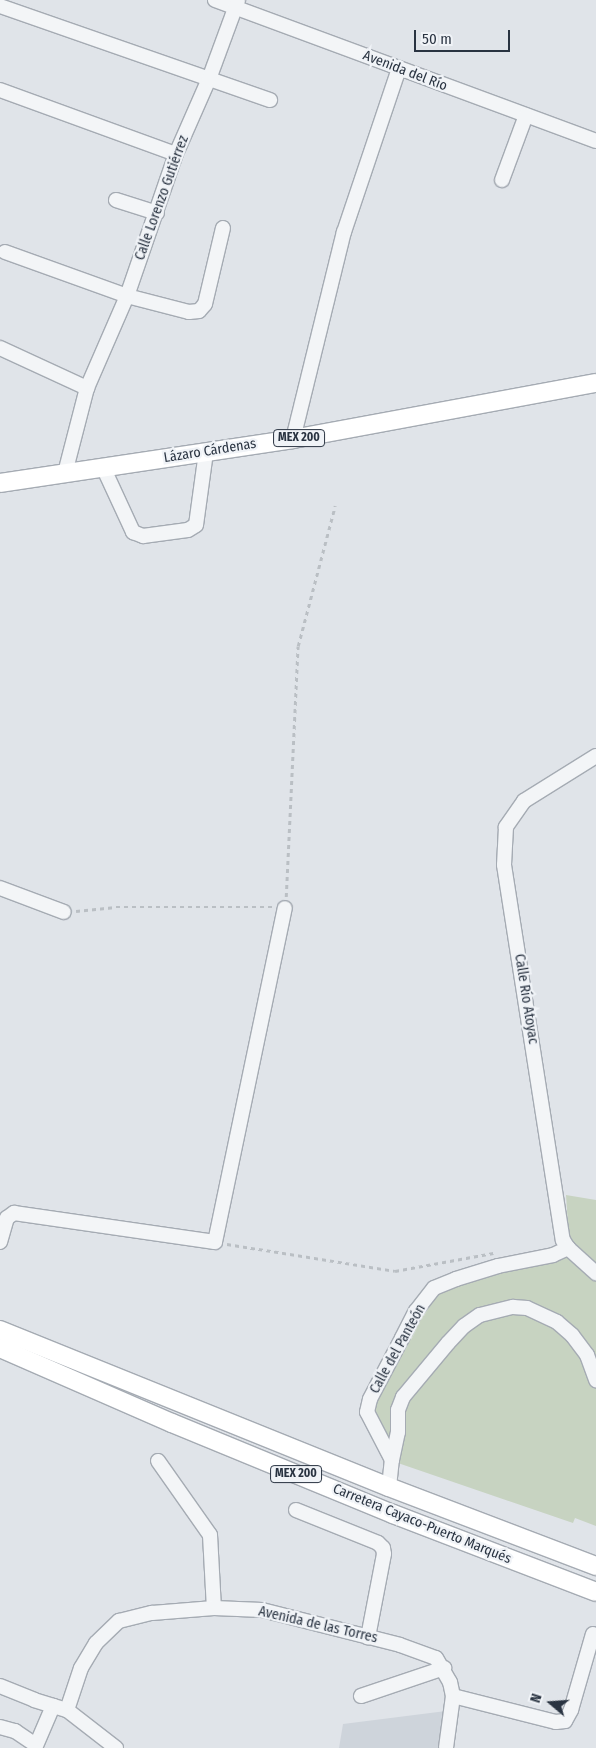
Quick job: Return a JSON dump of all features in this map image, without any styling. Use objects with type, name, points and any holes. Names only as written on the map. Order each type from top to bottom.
[{"type":"main road","name":"Lázaro Cárdenas","points":[[0,483],[293,439],[596,383]]},
{"type":"main road","name":"Carretera Cayaco-Puerto Marqués","points":[[0,1330],[389,1488],[596,1566]]},
{"type":"main road","name":"Carretera Cayaco-Puerto Marqués","points":[[0,1348],[172,1423],[393,1514],[596,1592]]},
{"type":"street","name":"Avenida del Río","points":[[215,0],[237,4],[399,69],[596,141]]},
{"type":"street","name":"Calle Lorenzo Gutiérrez","points":[[65,473],[87,388],[127,296],[176,154],[209,79],[237,4]]},
{"type":"street","points":[[0,6],[270,100]]},
{"type":"street","points":[[293,439],[344,232],[399,69]]},
{"type":"street","points":[[0,90],[176,154]]},
{"type":"street","points":[[502,180],[526,115]]},
{"type":"street","points":[[116,200],[156,213]]},
{"type":"street","points":[[5,252],[127,296],[189,312],[199,311],[205,304],[223,228]]},
{"type":"street","points":[[0,348],[87,388]]},
{"type":"street","points":[[103,467],[133,532],[143,536],[179,531],[196,525],[206,452]]},
{"type":"street","name":"Calle Río Atoyac","points":[[568,1248],[563,1240],[504,865],[506,827],[524,801],[596,756]]},
{"type":"street","points":[[0,888],[64,912]]},
{"type":"street","points":[[0,1242],[6,1218],[14,1213],[215,1242],[285,908]]},
{"type":"street","points":[[568,1248],[596,1273]]},
{"type":"street","name":"Calle del Panteón","points":[[392,1460],[367,1412],[370,1399],[416,1311],[434,1288],[498,1266],[553,1255],[568,1248]]},
{"type":"street","points":[[389,1488],[398,1432],[398,1410],[403,1397],[448,1343],[464,1326],[480,1315],[514,1307],[527,1308],[557,1322],[572,1335],[587,1355],[596,1380]]},
{"type":"street","points":[[158,1461],[210,1535],[214,1608]]},
{"type":"street","points":[[296,1510],[378,1543],[383,1548],[384,1554],[368,1637]]},
{"type":"street","name":"Avenida de las Torres","points":[[35,1746],[60,1708],[96,1642],[119,1621],[152,1613],[214,1608],[262,1610],[400,1645],[436,1658],[444,1668]]},
{"type":"street","points":[[453,1696],[556,1722],[565,1721],[571,1710],[593,1634]]},
{"type":"street","points":[[361,1696],[444,1668],[453,1696],[446,1748]]},
{"type":"street","points":[[0,1686],[60,1708],[116,1748]]},
{"type":"street","points":[[0,1727],[15,1732],[35,1746]]},
{"type":"path","points":[[64,912],[116,907],[285,908],[298,646],[335,506]]},
{"type":"path","points":[[215,1242],[395,1271],[498,1252]]},
{"type":"shaded area","points":[[446,1711],[440,1748],[339,1748],[343,1724]]},
{"type":"green space","points":[[566,1195],[596,1200],[596,1526],[575,1518],[573,1523],[395,1462],[374,1408],[413,1322],[434,1292],[466,1280],[570,1255]]}]
